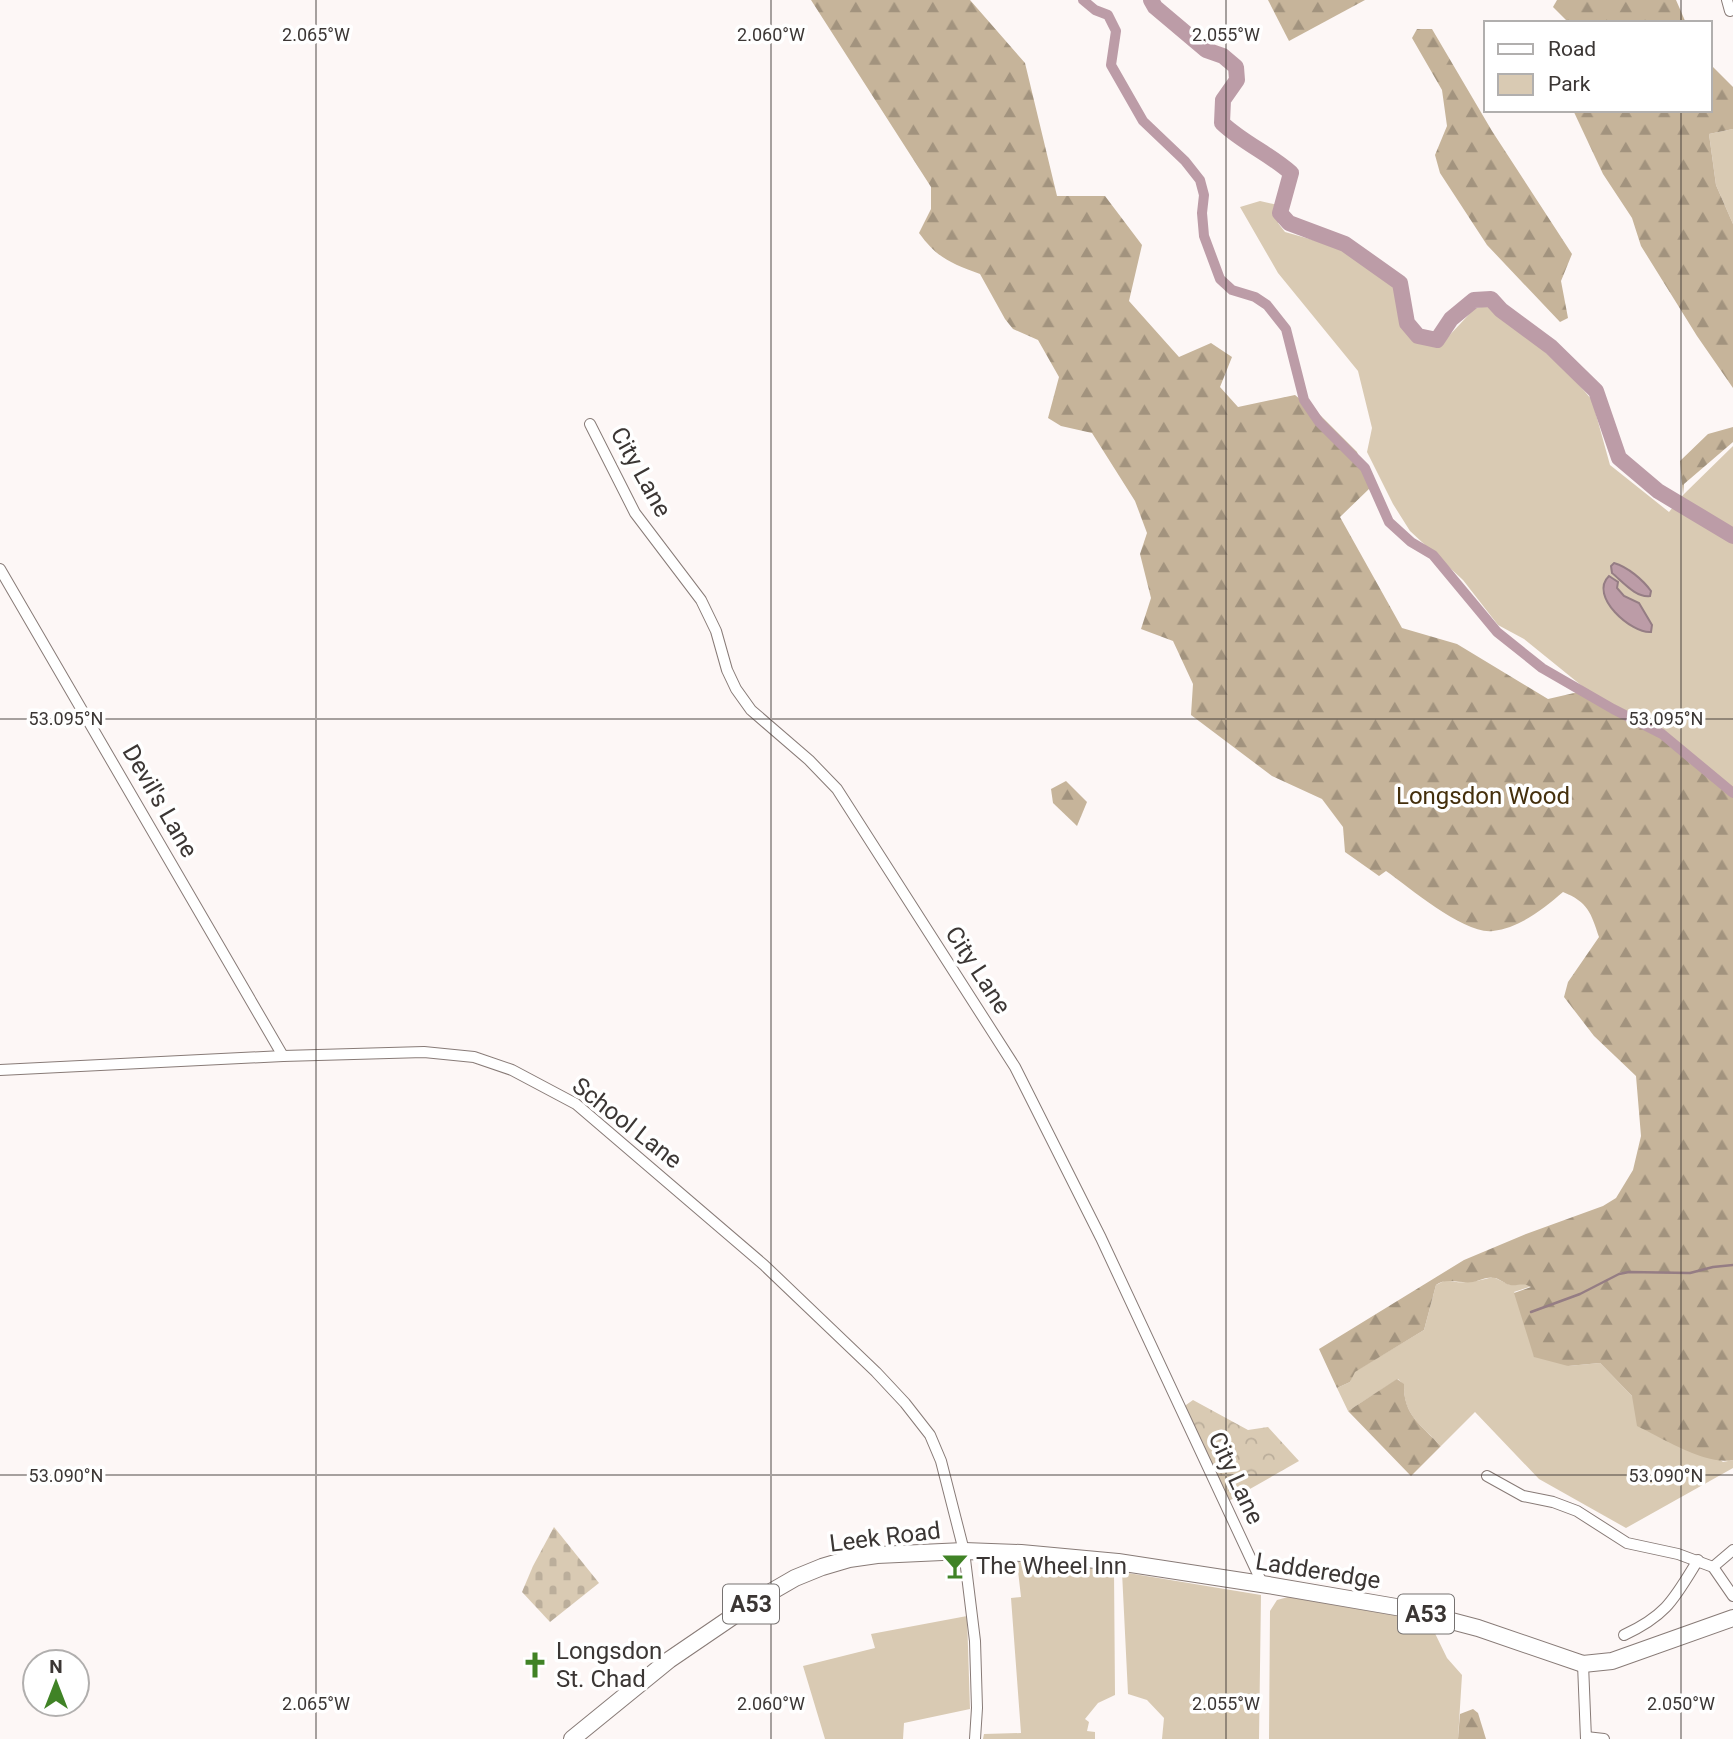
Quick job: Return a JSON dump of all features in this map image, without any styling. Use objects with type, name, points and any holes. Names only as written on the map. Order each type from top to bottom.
[{"type":"highway","name":"Ladderedge","points":[[964,1550],[1084,1558],[1402,1608],[1479,1628],[1583,1664],[1612,1661],[1733,1618]]},
{"type":"highway","name":"Leek Road","points":[[572,1739],[669,1660],[757,1600],[795,1578],[849,1559],[964,1550]]},
{"type":"street","name":"City Lane","points":[[590,424],[635,513],[701,600],[716,631],[727,670],[736,690],[751,710],[809,760],[837,789],[1015,1067],[1101,1238],[1263,1585]]},
{"type":"street","name":"Devil's Lane","points":[[0,569],[283,1056]]},
{"type":"street","name":"School Lane","points":[[0,1070],[424,1052],[474,1057],[512,1070],[576,1104],[764,1265],[876,1372],[930,1435],[941,1461],[964,1550],[975,1640],[975,1739]]},
{"type":"street","points":[[1487,1476],[1523,1496],[1553,1502],[1577,1511],[1628,1542],[1698,1560],[1713,1567],[1733,1596]]},
{"type":"street","points":[[1713,1567],[1733,1550]]},
{"type":"street","points":[[1623,1635],[1647,1624],[1671,1604],[1698,1560]]},
{"type":"street","points":[[1583,1664],[1586,1738],[1604,1739]]},
{"type":"green space","name":"Longsdon Wood","points":[[811,0],[970,0],[1025,63],[1057,196],[1105,196],[1142,245],[1129,301],[1179,357],[1211,343],[1232,357],[1220,387],[1238,407],[1295,395],[1321,416],[1357,452],[1370,488],[1340,517],[1402,628],[1457,644],[1548,699],[1587,690],[1634,716],[1733,797],[1733,1460],[1722,1461],[1698,1455],[1637,1426],[1632,1396],[1600,1363],[1568,1366],[1534,1357],[1514,1293],[1531,1287],[1523,1284],[1510,1285],[1493,1278],[1473,1282],[1445,1281],[1436,1285],[1424,1330],[1355,1372],[1350,1382],[1337,1388],[1319,1349],[1464,1260],[1603,1206],[1616,1198],[1633,1170],[1641,1136],[1636,1076],[1594,1036],[1564,997],[1568,982],[1599,937],[1594,921],[1583,904],[1563,892],[1531,917],[1513,926],[1493,931],[1468,926],[1423,899],[1386,871],[1379,876],[1345,852],[1343,827],[1322,799],[1272,776],[1191,715],[1193,684],[1173,641],[1141,629],[1151,598],[1140,554],[1147,533],[1135,501],[1092,433],[1061,426],[1048,418],[1059,377],[1038,340],[1013,329],[980,274],[946,259],[932,249],[919,233],[931,209],[931,187]]},
{"type":"green space","points":[[1268,0],[1365,0],[1289,41]]},
{"type":"green space","points":[[1557,0],[1676,0],[1685,21],[1567,21],[1553,7]]},
{"type":"green space","points":[[1417,29],[1432,29],[1492,131],[1572,254],[1561,281],[1568,318],[1560,322],[1487,245],[1440,173],[1435,155],[1447,126],[1442,90],[1412,38]]},
{"type":"green space","points":[[1712,66],[1733,87],[1733,129],[1709,134],[1716,185],[1733,224],[1733,388],[1641,246],[1632,218],[1603,174],[1574,112],[1712,112]]},
{"type":"green space","points":[[1733,129],[1733,224],[1716,185],[1709,134]]},
{"type":"green space","points":[[1260,201],[1278,205],[1278,223],[1285,232],[1338,247],[1395,284],[1403,327],[1416,342],[1435,345],[1446,339],[1475,308],[1489,306],[1530,338],[1574,379],[1592,400],[1610,465],[1669,512],[1733,446],[1733,797],[1634,716],[1587,690],[1524,639],[1498,625],[1463,580],[1410,531],[1367,452],[1372,428],[1358,371],[1278,273],[1240,207]]},
{"type":"green space","points":[[1733,427],[1733,442],[1684,484],[1683,495],[1680,461],[1708,434]]},
{"type":"green space","points":[[1066,781],[1087,802],[1077,826],[1053,803],[1051,789]]},
{"type":"green space","points":[[1493,1277],[1510,1285],[1523,1283],[1532,1286],[1514,1292],[1568,1366],[1600,1363],[1632,1396],[1723,1462],[1733,1460],[1733,1468],[1626,1528],[1539,1479],[1475,1412],[1441,1446],[1410,1412],[1404,1395],[1404,1385],[1398,1379],[1348,1411],[1337,1388],[1350,1382],[1354,1372],[1424,1330],[1436,1285],[1446,1280],[1464,1282]]},
{"type":"green space","points":[[1397,1379],[1404,1384],[1404,1395],[1410,1412],[1441,1446],[1411,1476],[1348,1411]]},
{"type":"green space","points":[[1193,1400],[1248,1430],[1268,1427],[1299,1461],[1227,1502],[1185,1409]]},
{"type":"green space","points":[[554,1527],[599,1583],[550,1622],[522,1592]]},
{"type":"green space","points":[[1017,1562],[1114,1571],[1115,1695],[1098,1703],[1085,1719],[1089,1722],[1087,1731],[1095,1732],[1095,1739],[983,1739],[984,1734],[1021,1733],[1011,1598],[1021,1597]]},
{"type":"green space","points":[[1122,1572],[1261,1595],[1259,1739],[1162,1739],[1164,1718],[1147,1700],[1128,1694]]},
{"type":"green space","points":[[1288,1597],[1429,1621],[1447,1658],[1462,1675],[1458,1739],[1269,1739],[1270,1611],[1277,1600]]},
{"type":"green space","points":[[967,1616],[970,1709],[904,1723],[903,1739],[825,1739],[803,1666],[875,1648],[871,1634]]},
{"type":"green space","points":[[1473,1709],[1478,1713],[1486,1739],[1458,1739],[1460,1714]]},
{"type":"shaded area","points":[[1614,563],[1639,578],[1651,591],[1650,596],[1640,595],[1625,585],[1612,573],[1611,566]]},
{"type":"shaded area","points":[[1609,576],[1618,582],[1617,588],[1624,596],[1639,603],[1652,625],[1651,632],[1633,627],[1608,603],[1604,584]]},
{"type":"waterway","points":[[1083,0],[1095,10],[1108,15],[1116,31],[1111,65],[1143,121],[1185,161],[1200,180],[1204,195],[1204,236],[1220,279],[1232,290],[1255,297],[1267,305],[1286,329],[1304,400],[1319,422],[1365,468],[1389,522],[1411,542],[1433,555],[1497,632],[1542,668],[1662,734],[1733,793]]},
{"type":"waterway","points":[[1151,0],[1155,7],[1206,50],[1223,56],[1236,67],[1237,80],[1223,100],[1222,123],[1291,173],[1280,213],[1289,223],[1345,244],[1400,283],[1407,323],[1418,336],[1437,340],[1451,319],[1474,300],[1491,299],[1501,310],[1551,347],[1596,391],[1619,458],[1658,491],[1733,536]]},
{"type":"waterway","points":[[1531,1312],[1580,1294],[1619,1274],[1690,1273],[1733,1265]]},
{"type":"place","name":"The Wheel Inn","points":[[955,1566]]},
{"type":"place","name":"Longsdon St. Chad","points":[[535,1665]]}]
